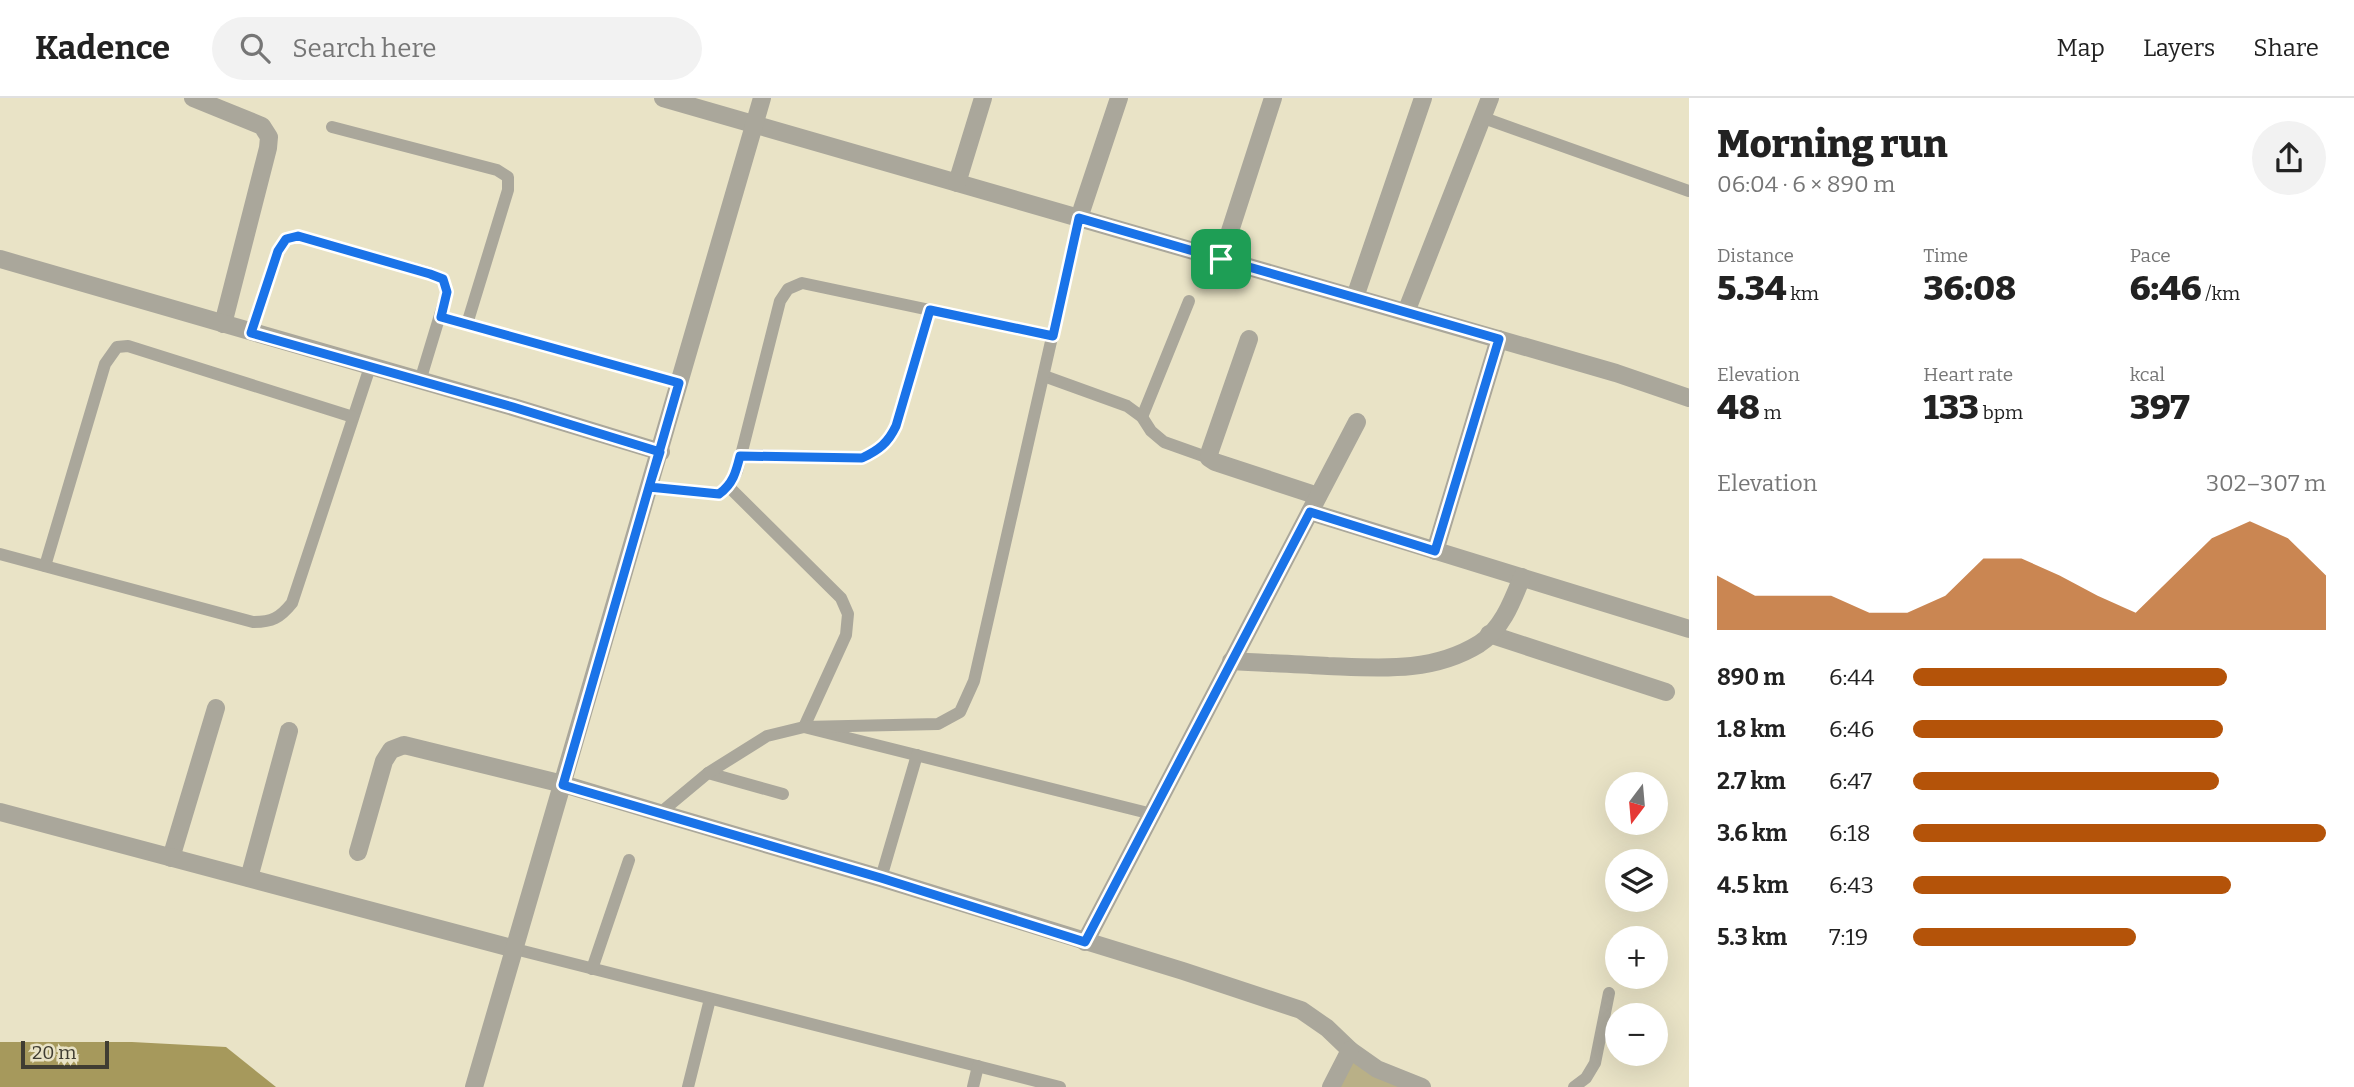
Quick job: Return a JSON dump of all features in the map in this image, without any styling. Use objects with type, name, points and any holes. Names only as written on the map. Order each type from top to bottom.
[{"type":"street","points":[[193,98],[262,126],[269,137],[223,324]]},
{"type":"street","points":[[663,98],[1616,373],[1689,398]]},
{"type":"street","points":[[474,1087],[762,98]]},
{"type":"street","points":[[957,183],[983,98]]},
{"type":"street","points":[[1079,218],[1119,98]]},
{"type":"street","points":[[1221,259],[1273,98]]},
{"type":"street","points":[[1355,297],[1423,98]]},
{"type":"street","points":[[1406,312],[1490,98]]},
{"type":"street","points":[[0,259],[660,452]]},
{"type":"street","points":[[1250,339],[1210,451],[1209,458],[1215,462],[1435,551],[1689,628]]},
{"type":"street","points":[[1435,551],[1499,339]]},
{"type":"street","points":[[1085,942],[1357,422]]},
{"type":"street","points":[[1231,661],[1401,669],[1445,660],[1480,643],[1489,634],[1507,614],[1522,577]]},
{"type":"street","points":[[1489,634],[1666,692]]},
{"type":"street","points":[[172,858],[216,708]]},
{"type":"street","points":[[249,878],[289,731]]},
{"type":"street","points":[[358,852],[384,761],[391,750],[404,745],[563,785],[881,878],[1301,1010],[1377,1069],[1422,1087]]},
{"type":"street","points":[[0,812],[515,949]]},
{"type":"street","points":[[1331,1087],[1350,1050]]},
{"type":"lane","points":[[1481,117],[1689,191]]},
{"type":"lane","points":[[332,127],[497,170],[508,177],[508,190],[467,324]]},
{"type":"lane","points":[[660,813],[708,773],[767,736],[804,727],[938,724],[960,712],[974,681],[1079,218]]},
{"type":"lane","points":[[251,333],[278,251],[286,239],[298,236],[443,279],[447,292],[420,381]]},
{"type":"lane","points":[[649,487],[719,494],[729,487],[737,471],[780,301],[788,289],[802,283],[1053,336]]},
{"type":"lane","points":[[1142,417],[1189,301]]},
{"type":"lane","points":[[740,456],[862,458],[878,451],[889,441],[896,426],[930,310]]},
{"type":"lane","points":[[441,317],[679,383]]},
{"type":"lane","points":[[45,566],[105,364],[117,347],[128,346],[353,416]]},
{"type":"lane","points":[[0,554],[253,622],[269,622],[282,615],[292,603],[370,367]]},
{"type":"lane","points":[[1044,376],[1128,406],[1142,417],[1151,431],[1164,442],[1209,458]]},
{"type":"lane","points":[[729,487],[841,598],[848,614],[846,635],[804,727]]},
{"type":"lane","points":[[804,727],[1152,814]]},
{"type":"lane","points":[[881,878],[916,755]]},
{"type":"lane","points":[[708,773],[783,794]]},
{"type":"lane","points":[[592,969],[629,860]]},
{"type":"lane","points":[[515,949],[1060,1087]]},
{"type":"lane","points":[[1574,1087],[1586,1079],[1595,1063],[1609,993]]},
{"type":"lane","points":[[688,1087],[710,999]]},
{"type":"lane","points":[[973,1087],[978,1066]]},
{"type":"shaded area","points":[[0,1042],[132,1042],[226,1047],[276,1087],[0,1087]]},
{"type":"shaded area","points":[[1350,1050],[1422,1087],[1331,1087]]},
{"type":"route","points":[[1221,259],[1079,218],[1053,336],[930,310],[896,426],[889,441],[878,451],[862,458],[740,456],[737,471],[729,487],[719,494],[649,487],[660,452],[513,407],[251,333],[278,251],[286,239],[298,236],[443,279],[447,292],[441,317],[679,383],[660,452],[649,487],[563,785],[881,878],[1085,942],[1310,512],[1435,551],[1499,339],[1221,259]]}]
